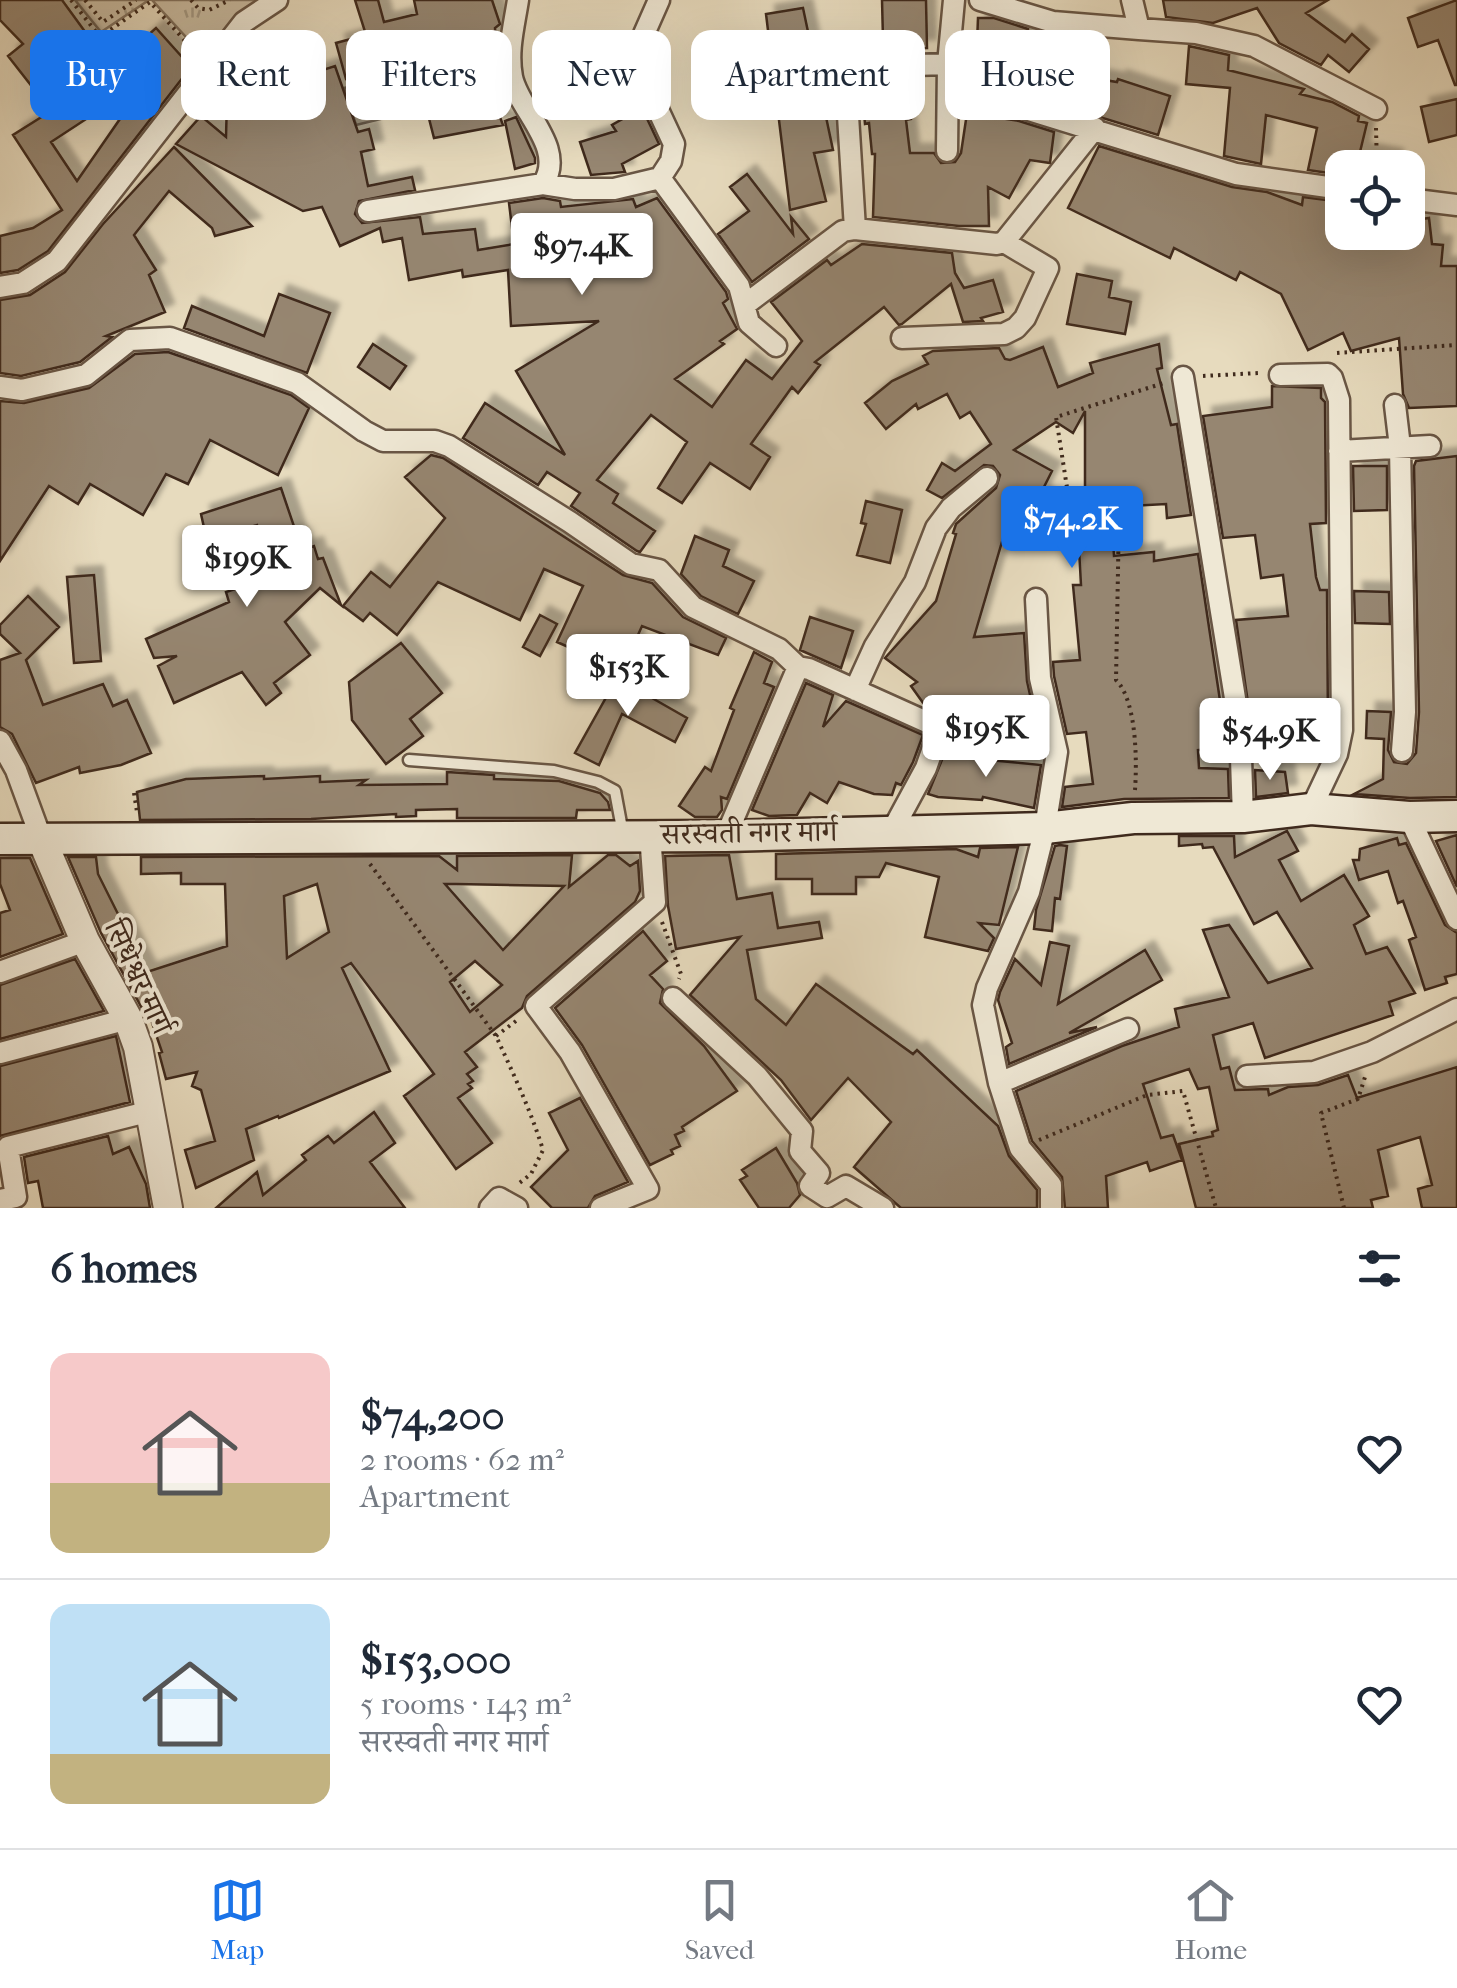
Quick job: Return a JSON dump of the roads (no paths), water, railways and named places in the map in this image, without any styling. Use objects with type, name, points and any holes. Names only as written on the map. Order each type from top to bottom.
[{"type":"main road","name":"सरस्वती नगर मार्ग","points":[[0,839],[726,836],[1044,828],[1134,818],[1243,817],[1311,809],[1409,818],[1457,816]]},
{"type":"street","points":[[0,287],[23,283],[57,262],[244,22],[277,0]]},
{"type":"street","points":[[518,0],[510,48],[512,78],[520,102],[546,140],[549,171],[543,184]]},
{"type":"street","points":[[368,211],[543,184],[575,189],[614,188],[660,178],[672,161],[674,144],[647,86],[644,34],[659,0]]},
{"type":"street","points":[[952,30],[954,0]]},
{"type":"street","points":[[980,0],[1052,22],[1196,33],[1254,46],[1376,109]]},
{"type":"street","points":[[1132,0],[1139,29]]},
{"type":"street","points":[[855,229],[845,68],[945,74]]},
{"type":"street","points":[[948,120],[948,151]]},
{"type":"street","points":[[1073,120],[1236,174],[1325,187]]},
{"type":"street","points":[[746,304],[843,231],[1004,242],[1095,128]]},
{"type":"street","points":[[660,178],[739,286],[749,323],[776,346]]},
{"type":"street","points":[[1425,201],[1457,206]]},
{"type":"street","points":[[902,338],[1004,334],[1020,325],[1048,268],[1004,242]]},
{"type":"street","points":[[0,387],[22,390],[86,375],[130,340],[170,338],[297,383],[384,441],[435,441],[449,446],[631,564],[658,570],[692,607],[779,649],[798,667],[940,728],[926,768],[892,830]]},
{"type":"street","points":[[1280,375],[1331,376],[1338,400],[1342,730],[1337,754],[1311,809]]},
{"type":"street","points":[[1183,377],[1240,729],[1243,817]]},
{"type":"street","points":[[1394,405],[1400,447],[1405,712],[1402,750]]},
{"type":"street","points":[[1339,451],[1430,446]]},
{"type":"street","points":[[855,690],[876,646],[915,582],[936,528],[950,508],[987,478]]},
{"type":"street","points":[[1036,599],[1040,678],[1057,752],[1029,892],[983,1005],[999,1083],[1020,1148],[1050,1185],[1051,1208]]},
{"type":"street","points":[[726,836],[798,667]]},
{"type":"street","points":[[0,741],[16,770],[40,838]]},
{"type":"street","points":[[1409,818],[1457,919]]},
{"type":"street","points":[[602,1208],[648,1189],[570,1052],[536,1006],[655,902],[637,834]]},
{"type":"street","name":"सिधेश्वर मार्ग","points":[[40,838],[138,1047],[168,1208]]},
{"type":"street","points":[[0,972],[85,941]]},
{"type":"street","points":[[673,998],[757,1076],[802,1131],[800,1151],[820,1172],[810,1186],[827,1197],[846,1186],[883,1208]]},
{"type":"street","points":[[1247,1076],[1314,1072],[1372,1052],[1457,1009]]},
{"type":"street","points":[[0,1053],[128,1019]]},
{"type":"street","points":[[999,1083],[1128,1029]]},
{"type":"street","points":[[0,1200],[16,1197],[8,1147],[151,1112]]},
{"type":"lane","points":[[408,760],[554,771],[598,782],[615,791],[637,834]]}]
